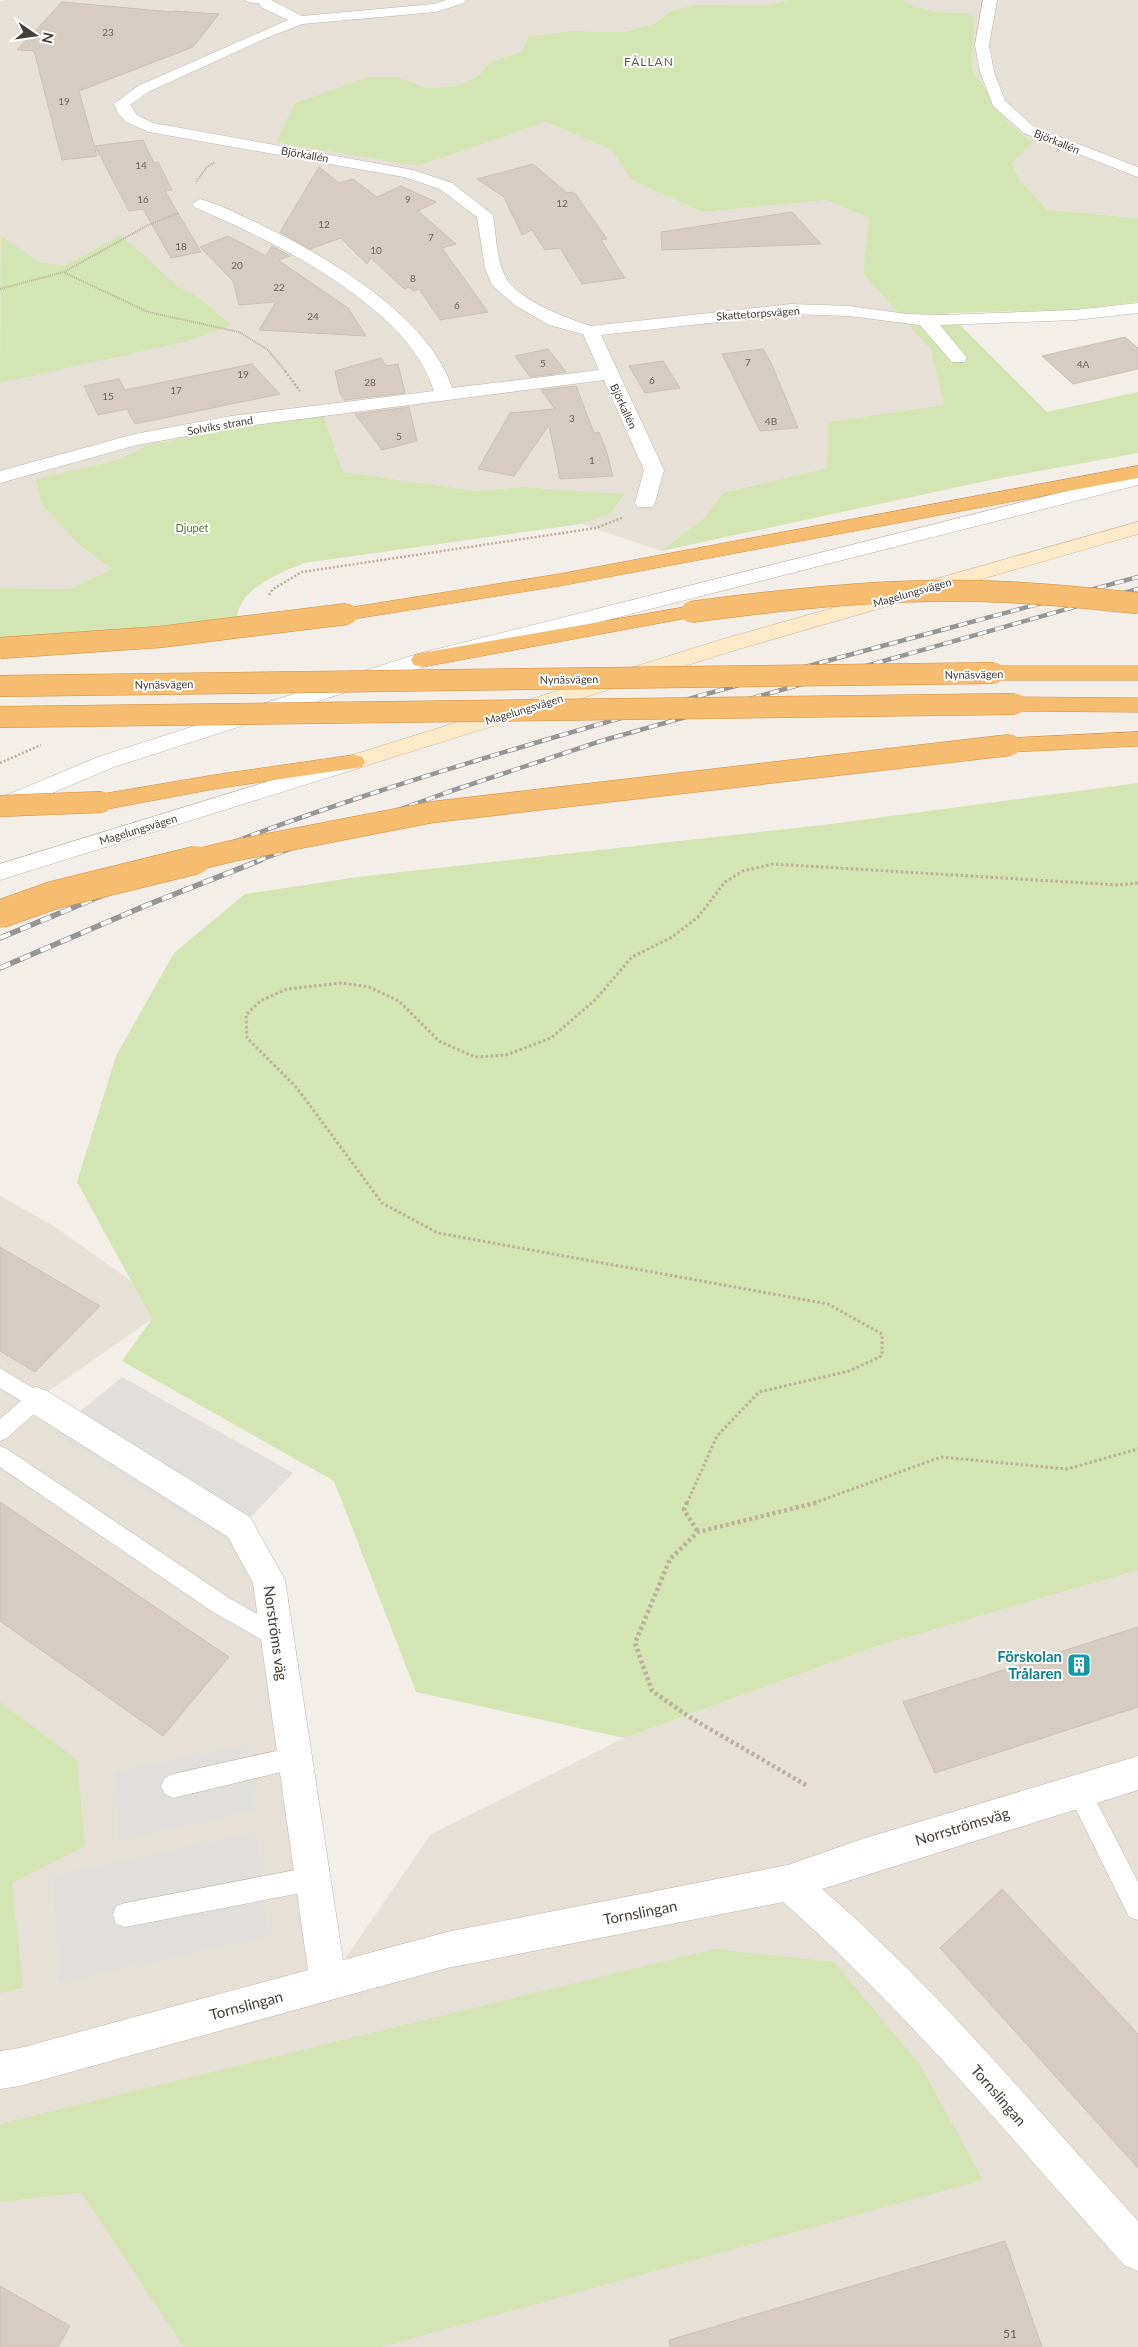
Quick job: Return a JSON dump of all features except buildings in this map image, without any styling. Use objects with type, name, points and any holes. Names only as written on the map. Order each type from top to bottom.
[{"type":"highway","points":[[0,648],[160,637],[347,614],[559,580],[1138,472]]},
{"type":"highway","points":[[422,660],[691,612],[797,598],[920,592],[1005,592],[1138,603]]},
{"type":"highway","name":"Nynäsvägen","points":[[0,686],[994,673],[1138,673]]},
{"type":"highway","points":[[0,717],[1015,704],[1138,705]]},
{"type":"highway","points":[[0,914],[54,895],[232,851],[433,812],[1010,745],[1138,739]]},
{"type":"highway","points":[[0,807],[102,802],[214,782],[354,762]]},
{"type":"main road","name":"Magelungsvägen","points":[[354,762],[731,644],[1138,528]]},
{"type":"street","points":[[264,0],[266,4],[300,20]]},
{"type":"street","name":"Björkallén","points":[[459,0],[436,8],[300,20],[258,36],[143,89],[122,104],[124,111],[132,120],[149,127],[407,173],[446,186],[485,215],[493,268],[498,281],[521,301],[555,321],[590,330],[654,470],[646,503]]},
{"type":"street","name":"Björkallén","points":[[990,0],[982,45],[987,72],[998,103],[1029,130],[1138,172]]},
{"type":"street","points":[[200,204],[248,223],[349,281],[404,330],[436,372],[445,396]]},
{"type":"street","name":"Skattetorpsvägen","points":[[590,330],[791,309],[850,310],[926,320],[1075,315],[1138,308]]},
{"type":"street","points":[[926,320],[958,358]]},
{"type":"street","name":"Solviks strand","points":[[0,477],[135,440],[231,422],[609,374]]},
{"type":"street","points":[[0,807],[106,762],[422,660],[1138,479]]},
{"type":"street","name":"Magelungsvägen","points":[[0,872],[354,762]]},
{"type":"street","name":"Norströms väg","points":[[36,1400],[239,1527],[269,1580],[311,1879],[328,1982]]},
{"type":"street","name":"Norrströmsväg","points":[[788,1883],[858,1858],[1138,1773]]},
{"type":"street","name":"Tornslingan","points":[[0,2070],[20,2067],[447,1950],[788,1883],[832,1920],[955,2045],[1138,2251]]},
{"type":"lane","points":[[250,0],[264,0]]},
{"type":"lane","points":[[0,1377],[36,1400],[0,1432]]},
{"type":"lane","points":[[0,1456],[221,1605],[278,1636]]},
{"type":"lane","points":[[173,1786],[294,1758]]},
{"type":"lane","points":[[1079,1791],[1138,1908]]},
{"type":"lane","points":[[125,1915],[311,1879]]},
{"type":"path","points":[[0,289],[64,272],[148,225],[200,204],[196,183],[207,167],[241,143]]},
{"type":"path","points":[[64,272],[148,312],[239,332],[268,350],[316,411]]},
{"type":"path","points":[[698,1532],[684,1510],[717,1436],[759,1392],[849,1371],[882,1356],[882,1334],[828,1304],[438,1233],[382,1203],[297,1088],[248,1038],[246,1016],[260,1001],[287,989],[342,983],[369,987],[399,1000],[439,1041],[475,1057],[506,1055],[550,1038],[595,1000],[632,957],[672,937],[698,916],[725,882],[743,871],[773,864],[1118,886],[1138,883]]},
{"type":"path","points":[[806,1785],[691,1718],[652,1690],[635,1643],[670,1559],[698,1532],[820,1502],[941,1457],[1067,1469],[1138,1449]]},
{"type":"shaded area","points":[[5,0],[789,0],[763,6],[671,11],[654,24],[623,32],[572,31],[490,62],[478,76],[458,86],[427,88],[398,77],[327,92],[295,103],[418,166],[546,122],[612,149],[633,181],[703,212],[827,200],[869,218],[863,273],[931,350],[945,405],[828,422],[827,468],[723,493],[704,518],[661,551],[581,524],[610,514],[625,494],[523,487],[477,491],[343,472],[323,416],[235,428],[148,445],[117,460],[36,479],[81,546],[112,569],[69,589],[0,588],[0,2]]},
{"type":"shaded area","points":[[902,0],[1138,0],[1138,218],[1048,210],[1020,181],[1012,163],[1033,143],[1007,122],[972,69],[975,17],[966,13],[937,12],[920,8]]},
{"type":"shaded area","points":[[0,1196],[54,1226],[131,1281],[152,1319],[36,1400],[239,1527],[269,1580],[329,1982],[431,1834],[624,1738],[874,1647],[1138,1570],[1138,2347],[0,2347]]},
{"type":"shaded area","points":[[122,1377],[293,1473],[228,1541],[54,1433]]},
{"type":"shaded area","points":[[248,1744],[255,1810],[119,1840],[114,1772]]},
{"type":"shaded area","points":[[256,1832],[268,1936],[59,1983],[53,1876]]},
{"type":"green space","points":[[789,0],[902,0],[920,8],[937,12],[966,13],[975,17],[972,69],[1007,122],[1033,143],[1012,163],[1020,181],[1048,210],[1138,218],[1138,302],[1074,310],[948,313],[1047,412],[1138,392],[1138,453],[995,479],[661,551],[704,518],[723,493],[827,468],[828,422],[944,405],[931,350],[863,273],[869,218],[827,200],[703,212],[633,181],[611,149],[546,122],[418,166],[276,142],[295,103],[368,77],[398,77],[427,88],[458,86],[478,76],[490,62],[523,51],[528,37],[572,31],[623,32],[654,24],[671,11],[696,5],[763,6]]},
{"type":"green space","points":[[121,235],[176,285],[199,298],[231,325],[188,341],[0,383],[1,236],[39,262],[65,266]]},
{"type":"green space","name":"Djupet","points":[[323,415],[343,472],[477,491],[523,487],[625,494],[610,514],[581,524],[304,563],[273,577],[253,590],[245,598],[237,617],[123,631],[0,641],[0,588],[69,589],[112,569],[81,546],[42,505],[36,479],[117,460],[148,445],[235,428]]},
{"type":"green space","points":[[1138,783],[1138,1570],[874,1647],[624,1738],[416,1692],[334,1481],[122,1361],[152,1319],[77,1182],[116,1056],[174,953],[245,894],[358,877],[831,824]]},
{"type":"green space","points":[[0,1702],[77,1760],[85,1846],[12,1883],[23,1988],[0,1993]]},
{"type":"green space","points":[[714,1949],[834,1962],[920,2065],[983,2180],[381,2347],[184,2347],[81,2192],[0,2202],[0,2124]]},
{"type":"railway","points":[[184,861],[279,825],[520,747],[710,693],[1138,577]]},
{"type":"railway","points":[[257,861],[448,792],[601,741],[1138,589]]},
{"type":"railway","points":[[0,938],[187,860]]},
{"type":"railway","points":[[0,968],[147,905],[261,860]]},
{"type":"place","name":"Förskolan Trålaren","points":[[1079,1665]]},
{"type":"district","name":"FÅLLAN","points":[[649,61]]}]
